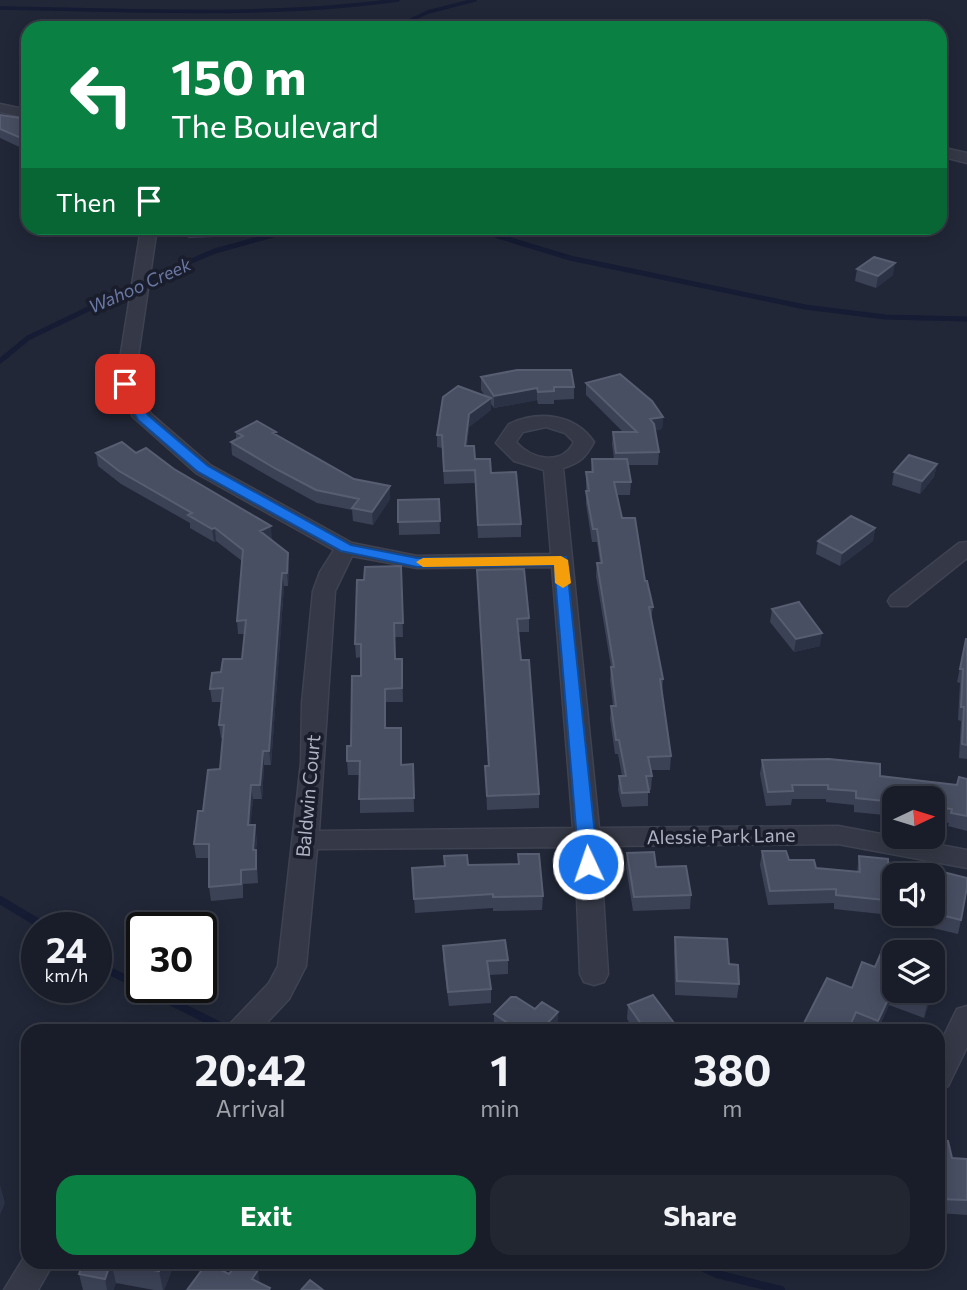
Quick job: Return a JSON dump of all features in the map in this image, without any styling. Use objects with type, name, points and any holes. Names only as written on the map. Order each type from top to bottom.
[{"type":"street","points":[[0,108],[21,112]]},
{"type":"street","points":[[148,235],[125,384],[142,417],[203,469],[346,548],[417,562],[561,560]]},
{"type":"street","points":[[552,464],[587,837],[594,974]]},
{"type":"street","name":"Baldwin Court","points":[[235,1024],[279,991],[292,966],[313,763],[314,703],[324,591],[331,572],[346,548]]},
{"type":"street","points":[[899,601],[967,548]]},
{"type":"street","name":"Alessie Park Lane","points":[[305,840],[838,835],[967,859]]},
{"type":"street","points":[[945,1063],[967,1017]]},
{"type":"street","points":[[20,1290],[34,1269]]},
{"type":"building","points":[[0,115],[21,118],[21,138],[0,129]]},
{"type":"building","points":[[874,257],[895,263],[878,276],[857,269]]},
{"type":"building","points":[[517,370],[571,370],[574,387],[554,387],[554,391],[538,392],[537,388],[494,396],[481,377]]},
{"type":"building","points":[[620,374],[652,401],[663,417],[650,419],[654,424],[659,452],[616,453],[613,432],[637,432],[586,383]]},
{"type":"building","points":[[458,386],[491,398],[469,414],[465,446],[474,446],[475,459],[490,459],[491,473],[516,472],[521,524],[478,525],[475,470],[444,471],[442,435],[437,435],[443,397]]},
{"type":"building","points":[[257,421],[354,479],[390,486],[372,512],[352,508],[359,499],[316,490],[231,442],[243,436],[236,432]]},
{"type":"building","points":[[122,442],[136,453],[146,448],[174,469],[271,526],[260,531],[288,553],[287,573],[282,573],[269,751],[263,751],[260,785],[251,785],[248,825],[255,825],[253,850],[256,850],[256,869],[241,870],[241,884],[209,887],[209,844],[194,844],[198,811],[203,811],[208,770],[220,769],[224,725],[219,725],[223,688],[210,689],[212,673],[221,672],[223,659],[242,659],[246,620],[237,621],[243,550],[215,528],[212,529],[188,515],[192,513],[119,471],[96,453]]},
{"type":"building","points":[[909,455],[937,464],[922,481],[894,472]]},
{"type":"building","points":[[592,459],[627,459],[631,482],[614,482],[622,518],[635,518],[645,581],[653,607],[649,607],[663,679],[660,679],[671,756],[648,757],[652,776],[646,776],[649,792],[622,793],[619,776],[626,776],[619,740],[616,740],[611,706],[616,706],[611,667],[614,667],[597,563],[602,563],[597,529],[593,529],[586,491],[589,491],[586,472],[593,472]]},
{"type":"building","points":[[439,499],[440,521],[398,522],[398,500]]},
{"type":"building","points":[[851,516],[875,528],[842,553],[818,541]]},
{"type":"building","points":[[401,566],[403,623],[394,623],[395,659],[402,659],[402,688],[385,689],[385,728],[401,728],[401,765],[413,764],[414,798],[359,799],[360,761],[347,761],[347,746],[351,746],[352,676],[361,676],[361,644],[355,644],[357,580],[364,580],[365,567]]},
{"type":"building","points":[[524,569],[529,618],[517,619],[521,660],[529,660],[539,794],[487,796],[485,766],[489,766],[477,570]]},
{"type":"building","points":[[799,602],[822,633],[796,639],[772,609]]},
{"type":"building","points":[[966,639],[967,745],[962,744],[963,669],[960,669]]},
{"type":"building","points":[[829,759],[880,764],[880,776],[957,785],[959,777],[967,779],[967,816],[951,813],[952,809],[945,808],[945,786],[882,786],[882,801],[856,798],[856,791],[828,789],[828,785],[792,785],[793,791],[768,792],[762,760]]},
{"type":"building","points":[[762,851],[786,851],[789,860],[814,860],[816,868],[860,872],[859,856],[888,859],[888,863],[882,863],[882,900],[836,895],[836,889],[770,891]]},
{"type":"building","points":[[654,852],[656,867],[686,866],[691,895],[634,897],[627,853]]},
{"type":"building","points":[[518,854],[539,854],[543,896],[493,897],[493,894],[414,899],[412,868],[445,866],[444,856],[467,855],[468,865],[519,864]]},
{"type":"building","points":[[945,872],[967,878],[961,920],[945,916]]},
{"type":"building","points":[[675,937],[727,939],[729,964],[738,965],[739,984],[677,981]]},
{"type":"building","points":[[505,940],[508,960],[487,961],[491,989],[448,992],[443,946]]},
{"type":"building","points":[[882,951],[882,1003],[886,1003],[878,1021],[856,1012],[851,1024],[804,1024],[827,978],[852,988],[862,962],[875,967]]},
{"type":"building","points":[[653,995],[675,1024],[641,1024],[628,1005]]},
{"type":"building","points":[[511,997],[516,997],[535,1009],[542,1002],[558,1012],[547,1024],[509,1024],[494,1014]]},
{"type":"building","points":[[945,1141],[948,1141],[952,1158],[967,1159],[967,1200],[945,1199]]},
{"type":"building","points":[[81,1269],[109,1269],[105,1279],[79,1274]]},
{"type":"building","points":[[203,1269],[219,1269],[229,1274],[233,1269],[256,1269],[258,1270],[252,1279],[270,1288],[187,1290]]},
{"type":"building","points":[[310,1280],[323,1290],[301,1290]]},
{"type":"waterway","points":[[0,8],[249,11],[348,6],[398,0]]},
{"type":"waterway","name":"Wahoo Creek","points":[[409,21],[428,12],[475,0]]},
{"type":"waterway","name":"Wahoo Creek","points":[[0,361],[28,338],[161,274],[215,251],[273,235]]},
{"type":"waterway","points":[[496,235],[570,258],[805,307],[885,317],[967,319]]},
{"type":"waterway","points":[[0,900],[21,913]]},
{"type":"waterway","points":[[112,972],[216,1024]]},
{"type":"waterway","points":[[706,1269],[781,1290]]},
{"type":"slow traffic","points":[[423,562],[561,560],[563,583]]},
{"type":"route","points":[[125,384],[142,417],[203,469],[346,548],[417,562],[561,560],[588,864]]}]
